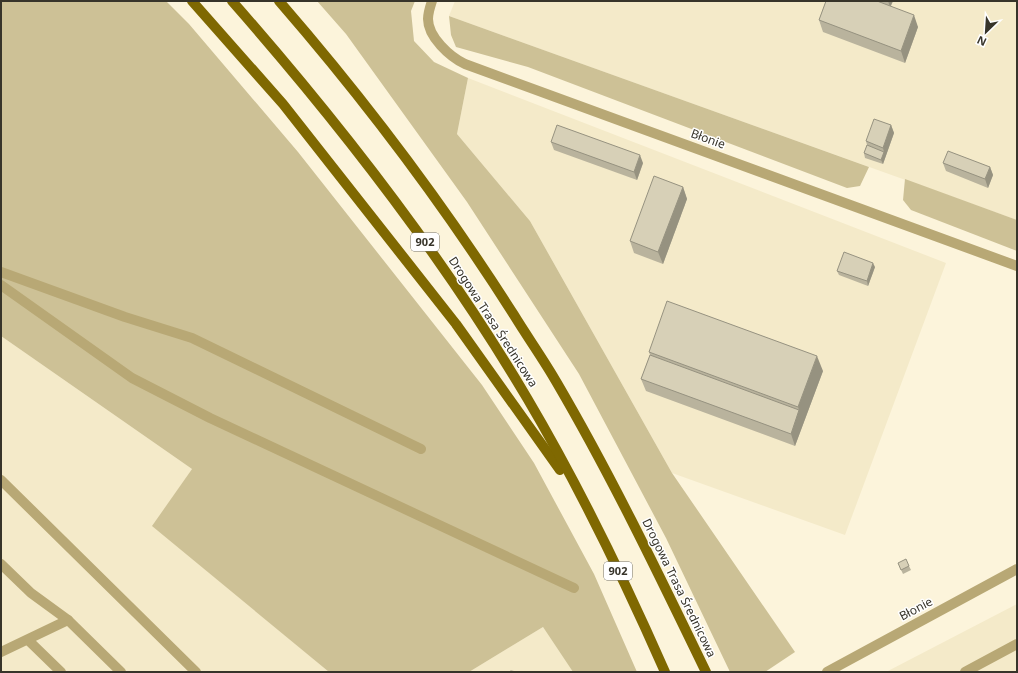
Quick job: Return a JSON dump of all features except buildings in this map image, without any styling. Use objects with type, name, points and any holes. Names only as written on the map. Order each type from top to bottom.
[{"type":"main road","points":[[192,1],[283,104],[456,324],[586,506]]},
{"type":"main road","name":"Drogowa Trasa Średnicowa","points":[[232,1],[297,75],[354,146],[424,240],[462,296],[527,398],[586,506],[665,672]]},
{"type":"main road","name":"Drogowa Trasa Średnicowa","points":[[279,1],[316,44],[399,147],[480,261],[560,389],[630,516],[706,672]]},
{"type":"street","name":"Błonie","points":[[432,1],[428,19],[429,27],[444,50],[461,62],[1017,266]]},
{"type":"street","points":[[1,272],[125,317],[192,338],[421,449]]},
{"type":"street","points":[[1,285],[132,378],[210,418],[574,588]]},
{"type":"street","points":[[1,480],[196,672]]},
{"type":"street","points":[[1,564],[31,594],[68,620],[121,672]]},
{"type":"street","name":"Błonie","points":[[827,672],[1017,569]]},
{"type":"street","points":[[1,652],[68,620]]},
{"type":"street","points":[[28,640],[61,672]]},
{"type":"street","points":[[966,672],[1017,644]]},
{"type":"shaded area","points":[[1,1],[166,1],[189,24],[298,152],[482,385],[534,463],[594,574],[637,672],[573,672],[543,627],[469,672],[329,672],[152,526],[192,469],[1,336]]},
{"type":"shaded area","points":[[317,1],[415,1],[411,11],[414,41],[434,62],[468,78],[457,134],[530,221],[672,473],[795,652],[765,672],[730,672],[666,538],[579,374],[467,202],[346,34]]},
{"type":"shaded area","points":[[455,1],[1017,1],[1017,220],[449,16]]},
{"type":"shaded area","points":[[449,16],[869,167],[860,186],[847,188],[528,67],[456,47],[451,35]]},
{"type":"shaded area","points":[[468,78],[946,263],[845,535],[672,473],[530,221],[457,134]]},
{"type":"shaded area","points":[[905,179],[1017,220],[1017,251],[911,210],[903,200]]},
{"type":"shaded area","points":[[1,336],[192,469],[153,526],[329,672],[1,672]]},
{"type":"shaded area","points":[[1017,604],[1017,672],[886,672]]},
{"type":"shaded area","points":[[543,627],[573,672],[469,672]]}]
